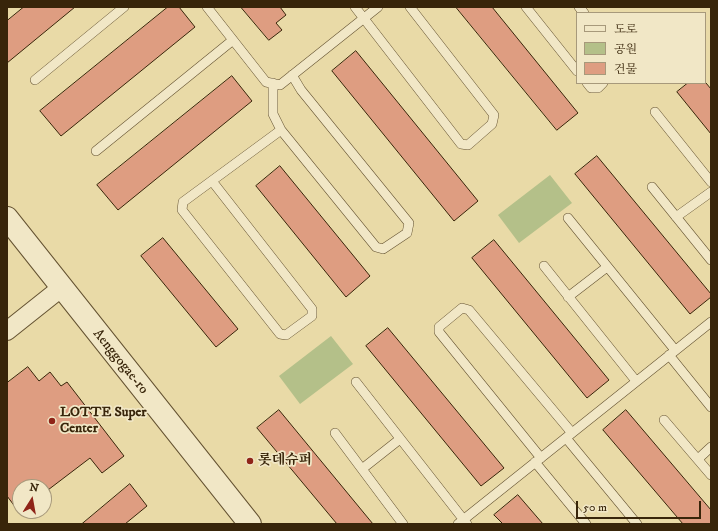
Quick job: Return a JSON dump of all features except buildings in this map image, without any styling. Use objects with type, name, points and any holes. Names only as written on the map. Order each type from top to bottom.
[{"type":"street","name":"Aenggogae-ro","points":[[7,218],[61,288],[250,524]]},
{"type":"street","points":[[7,331],[61,288]]},
{"type":"lane","points":[[35,80],[124,7]]},
{"type":"lane","points":[[207,7],[266,82],[280,85],[378,7]]},
{"type":"lane","points":[[355,7],[461,144],[468,145],[492,124],[494,115],[410,7]]},
{"type":"lane","points":[[526,7],[576,70]]},
{"type":"lane","points":[[96,150],[233,40]]},
{"type":"lane","points":[[273,83],[272,114],[280,130],[376,247],[383,249],[407,233],[408,223],[301,90],[292,75]]},
{"type":"lane","points":[[588,84],[590,88],[598,88],[603,84]]},
{"type":"lane","points":[[655,112],[711,182]]},
{"type":"lane","points":[[212,181],[312,309],[312,316],[286,335],[280,334],[182,210],[183,202],[280,130]]},
{"type":"lane","points":[[652,187],[711,260]]},
{"type":"lane","points":[[676,217],[711,192]]},
{"type":"lane","points":[[568,218],[607,267],[711,407]]},
{"type":"lane","points":[[544,266],[636,381]]},
{"type":"lane","points":[[568,297],[607,267]]},
{"type":"lane","points":[[586,524],[439,332],[439,327],[462,308],[469,310],[569,435],[637,524]]},
{"type":"lane","points":[[356,382],[463,523],[538,460],[711,322]]},
{"type":"lane","points":[[664,420],[711,475]]},
{"type":"lane","points":[[335,433],[403,524]]},
{"type":"lane","points":[[362,469],[400,439]]},
{"type":"lane","points":[[698,459],[711,447]]},
{"type":"green space","points":[[550,175],[572,203],[519,243],[498,215]]},
{"type":"green space","points":[[331,336],[353,364],[300,404],[279,376]]},
{"type":"place","name":"LOTTE Super Center","points":[[52,421]]},
{"type":"place","name":"롯데슈퍼","points":[[250,461]]}]
